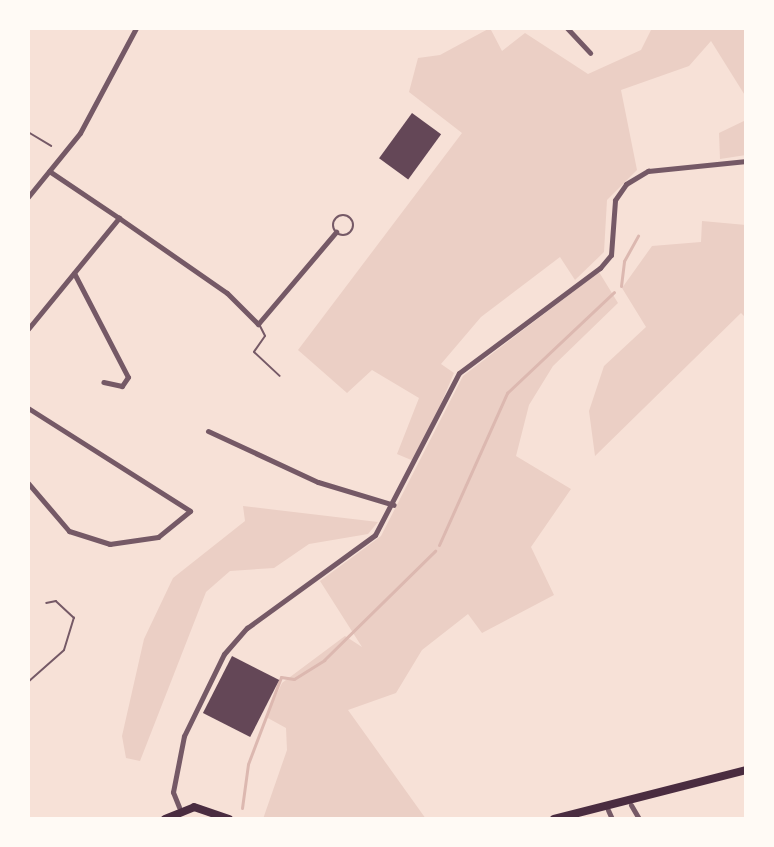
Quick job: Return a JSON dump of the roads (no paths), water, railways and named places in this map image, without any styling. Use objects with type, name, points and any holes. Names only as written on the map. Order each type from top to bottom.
[{"type":"main road","points":[[554,819],[610,815],[631,805],[746,770]]},
{"type":"main road","points":[[165,819],[179,807],[209,808],[229,819]]},
{"type":"street","points":[[28,197],[80,133],[136,28]]},
{"type":"street","points":[[567,28],[590,53]]},
{"type":"street","points":[[179,807],[173,792],[184,736],[224,654],[247,628],[359,552],[394,505],[459,373],[611,255],[615,200],[626,184],[648,171],[746,161]]},
{"type":"street","points":[[49,171],[227,293],[258,324],[336,232]]},
{"type":"street","points":[[28,329],[119,218]]},
{"type":"street","points":[[74,273],[128,377],[122,386],[103,382]]},
{"type":"street","points":[[28,409],[190,511],[158,537],[110,544],[59,523],[28,483]]},
{"type":"street","points":[[208,431],[318,482],[394,505]]},
{"type":"street","points":[[631,805],[639,819]]},
{"type":"lane","points":[[28,132],[51,146]]},
{"type":"lane","points":[[336,218],[351,219],[350,232],[336,232],[336,218]]},
{"type":"lane","points":[[258,324],[265,336],[254,352],[280,376]]},
{"type":"lane","points":[[28,682],[64,650],[74,618],[56,601],[46,603]]},
{"type":"waterway","points":[[621,286],[624,261],[638,236]]},
{"type":"waterway","points":[[439,545],[507,393],[614,292]]},
{"type":"waterway","points":[[242,808],[248,764],[281,677],[294,679],[324,660],[435,551]]}]
